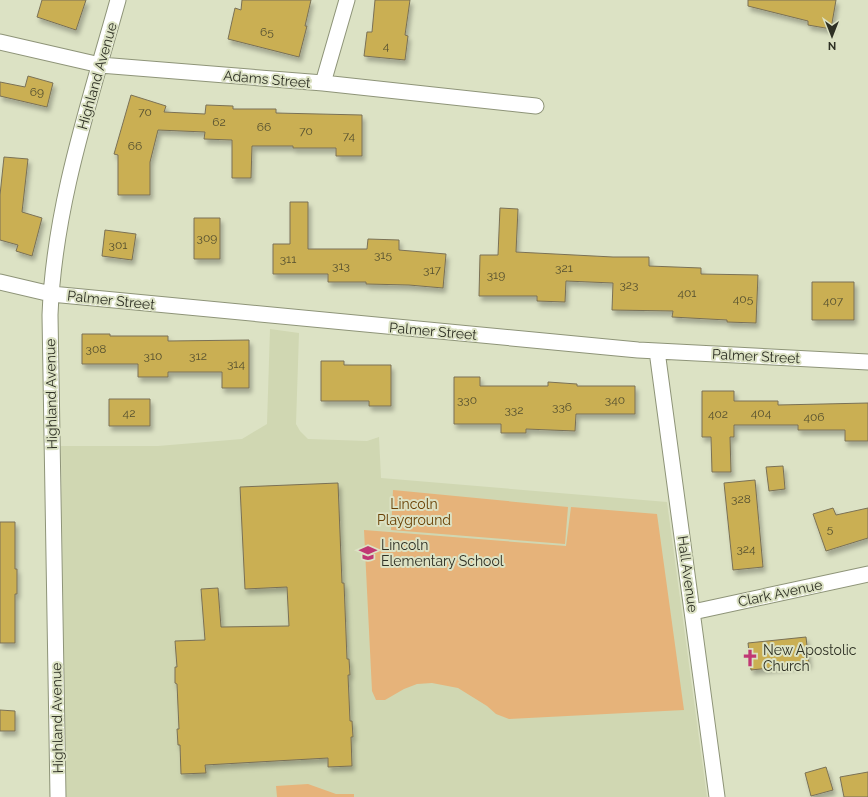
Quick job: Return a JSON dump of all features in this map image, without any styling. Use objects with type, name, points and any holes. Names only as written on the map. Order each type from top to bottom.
[{"type":"street","name":"Highland Avenue","points":[[58,797],[50,323],[54,254],[69,176],[118,0]]},
{"type":"street","points":[[323,83],[347,0]]},
{"type":"street","name":"Adams Street","points":[[0,42],[100,65],[323,83],[536,106]]},
{"type":"street","name":"Palmer Street","points":[[0,282],[51,294],[658,351],[868,362]]},
{"type":"street","name":"Hall Avenue","points":[[658,351],[717,797]]},
{"type":"street","name":"Clark Avenue","points":[[693,612],[868,574]]},
{"type":"shaded area","name":"Lincoln Elementary School","points":[[270,329],[299,333],[296,424],[300,431],[308,439],[367,441],[379,437],[381,478],[667,502],[707,797],[66,797],[61,446],[158,446],[242,439],[267,424]]},
{"type":"green space","name":"Lincoln Playground","points":[[393,490],[568,507],[565,544],[391,530]]},
{"type":"green space","points":[[571,507],[657,514],[684,710],[509,719],[496,714],[487,706],[458,688],[432,683],[417,684],[404,689],[385,700],[376,700],[372,691],[364,530],[566,546]]},
{"type":"green space","points":[[308,784],[336,794],[354,794],[354,797],[277,797],[276,786]]},
{"type":"building","points":[[42,0],[86,0],[76,30],[37,17]]},
{"type":"building","points":[[242,0],[311,0],[305,26],[307,26],[299,57],[228,39],[235,8],[241,10]]},
{"type":"building","points":[[375,0],[410,0],[405,35],[408,36],[405,60],[364,56],[367,32],[372,32]]},
{"type":"building","points":[[748,0],[836,0],[831,29],[808,25],[808,21],[748,6]]},
{"type":"building","points":[[28,76],[53,83],[47,107],[0,96],[0,82],[25,87]]},
{"type":"building","points":[[131,95],[166,106],[164,112],[205,114],[206,105],[233,106],[233,109],[276,109],[276,113],[362,115],[362,156],[336,156],[336,148],[252,146],[251,178],[232,178],[232,140],[204,139],[205,132],[158,130],[150,162],[150,195],[118,195],[118,155],[114,154]]},
{"type":"building","points":[[4,157],[28,159],[22,212],[42,218],[32,256],[16,251],[18,245],[0,240],[0,195]]},
{"type":"building","points":[[290,202],[308,202],[308,249],[367,249],[368,239],[399,240],[399,250],[446,254],[443,288],[409,285],[366,284],[366,282],[328,282],[328,274],[273,274],[273,244],[290,244]]},
{"type":"building","points":[[500,208],[518,209],[516,252],[613,257],[649,257],[649,266],[701,268],[701,274],[758,275],[756,323],[672,317],[673,311],[612,310],[613,283],[566,281],[565,302],[537,301],[537,296],[479,296],[480,255],[498,255]]},
{"type":"building","points":[[194,218],[220,218],[220,259],[194,259]]},
{"type":"building","points":[[105,230],[136,234],[132,260],[102,256]]},
{"type":"building","points":[[812,282],[854,282],[854,320],[812,320]]},
{"type":"building","points":[[82,334],[110,334],[110,336],[168,336],[168,341],[249,340],[249,388],[222,388],[222,372],[168,372],[168,377],[138,377],[138,364],[82,364]]},
{"type":"building","points":[[321,361],[344,361],[344,365],[391,365],[391,406],[369,406],[369,401],[321,401]]},
{"type":"building","points":[[454,377],[480,377],[480,386],[548,386],[548,382],[577,384],[577,386],[635,386],[635,414],[576,414],[575,431],[526,429],[526,433],[501,433],[501,424],[454,424]]},
{"type":"building","points":[[702,391],[734,391],[734,401],[778,401],[778,405],[868,403],[868,441],[845,441],[845,430],[798,430],[798,425],[734,425],[734,437],[730,437],[731,472],[712,472],[711,437],[702,437]]},
{"type":"building","points":[[109,399],[150,399],[150,426],[109,426]]},
{"type":"building","points":[[783,466],[785,489],[769,491],[766,467]]},
{"type":"building","points":[[755,480],[763,567],[733,570],[724,483]]},
{"type":"building","points":[[338,483],[342,583],[344,583],[347,659],[349,659],[350,675],[348,675],[350,721],[352,721],[353,737],[351,737],[352,766],[328,767],[328,758],[205,765],[206,773],[181,774],[180,745],[178,745],[177,729],[179,729],[177,684],[175,683],[175,667],[177,667],[175,641],[205,640],[201,589],[218,588],[221,627],[289,626],[287,587],[245,589],[240,487]]},
{"type":"building","points":[[833,508],[836,515],[868,508],[868,538],[826,551],[813,514]]},
{"type":"building","points":[[0,522],[15,522],[15,569],[17,569],[17,594],[15,594],[15,643],[0,643]]},
{"type":"building","points":[[806,637],[809,664],[751,670],[748,643]]},
{"type":"building","points":[[0,710],[15,711],[15,731],[0,731]]},
{"type":"building","points":[[826,767],[833,790],[811,796],[805,773]]},
{"type":"building","points":[[868,772],[868,797],[844,797],[840,777]]},
{"type":"place","name":"Lincoln Elementary School","points":[[368,553]]},
{"type":"place","name":"New Apostolic Church","points":[[750,658]]}]
